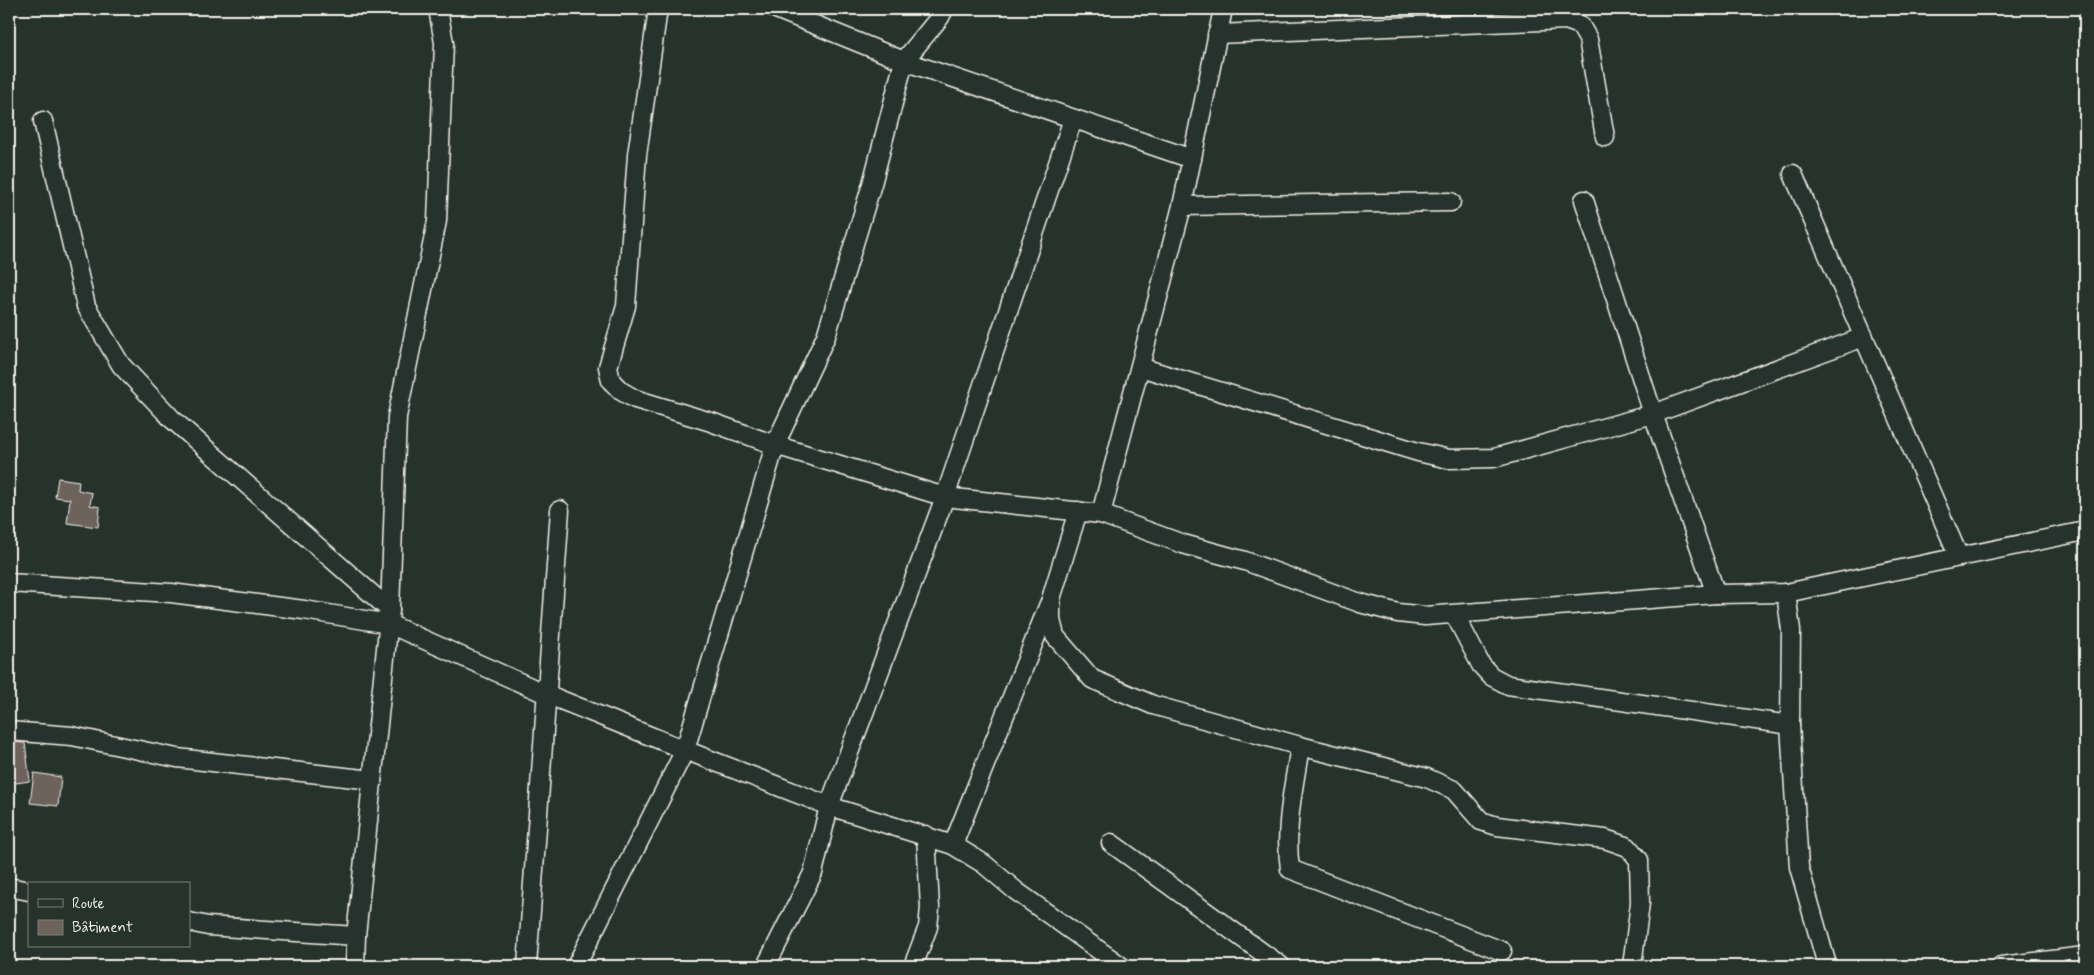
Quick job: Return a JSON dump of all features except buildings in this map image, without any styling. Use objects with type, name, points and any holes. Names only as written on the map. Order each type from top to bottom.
[{"type":"street","points":[[355,966],[356,936],[390,617],[397,417],[437,221],[444,43],[438,9]]},
{"type":"street","points":[[658,9],[637,155],[626,306],[608,367],[611,381],[620,391],[635,400],[711,422],[775,445],[946,497],[1101,514],[1183,544],[1245,561],[1360,603],[1398,613],[1425,616],[1716,594],[1786,593],[2085,531]]},
{"type":"street","points":[[776,9],[904,61],[1192,159]]},
{"type":"street","points":[[576,966],[685,750],[775,445],[826,336],[872,184],[904,61],[940,17],[944,9]]},
{"type":"street","points":[[1101,514],[1182,206],[1223,9]]},
{"type":"street","points":[[1217,34],[1566,20],[1580,25],[1588,39],[1605,138]]},
{"type":"street","points":[[766,966],[813,874],[829,806],[946,497],[1073,119]]},
{"type":"street","points":[[43,121],[86,306],[121,365],[172,419],[390,617],[546,694],[829,806],[953,845],[984,864],[1016,891],[1121,966]]},
{"type":"street","points":[[1793,174],[1959,557]]},
{"type":"street","points":[[1584,200],[1653,414],[1716,594]]},
{"type":"street","points":[[1182,206],[1451,202]]},
{"type":"street","points":[[1140,367],[1418,452],[1449,459],[1494,458],[1653,414],[1864,337]]},
{"type":"street","points":[[527,966],[560,510]]},
{"type":"street","points":[[953,845],[1051,599],[1078,511]]},
{"type":"street","points":[[9,583],[171,592],[304,610],[390,617]]},
{"type":"street","points":[[1786,593],[1791,630],[1790,725],[1799,867],[1827,966]]},
{"type":"street","points":[[1051,599],[1051,620],[1055,636],[1092,679],[1153,705],[1300,746],[1427,778],[1454,790],[1481,822],[1497,826],[1605,839],[1628,847],[1639,860],[1640,902],[1632,966]]},
{"type":"street","points":[[1455,615],[1481,665],[1491,676],[1508,686],[1790,725]]},
{"type":"street","points":[[9,730],[72,736],[177,758],[372,780]]},
{"type":"street","points":[[1300,746],[1289,820],[1288,856],[1290,869],[1502,951]]},
{"type":"street","points":[[912,966],[928,927],[930,908],[926,835]]},
{"type":"street","points":[[1111,843],[1281,966]]},
{"type":"street","points":[[9,887],[28,891]]},
{"type":"street","points":[[190,922],[208,926],[356,936]]},
{"type":"street","points":[[2001,966],[2085,956]]}]
